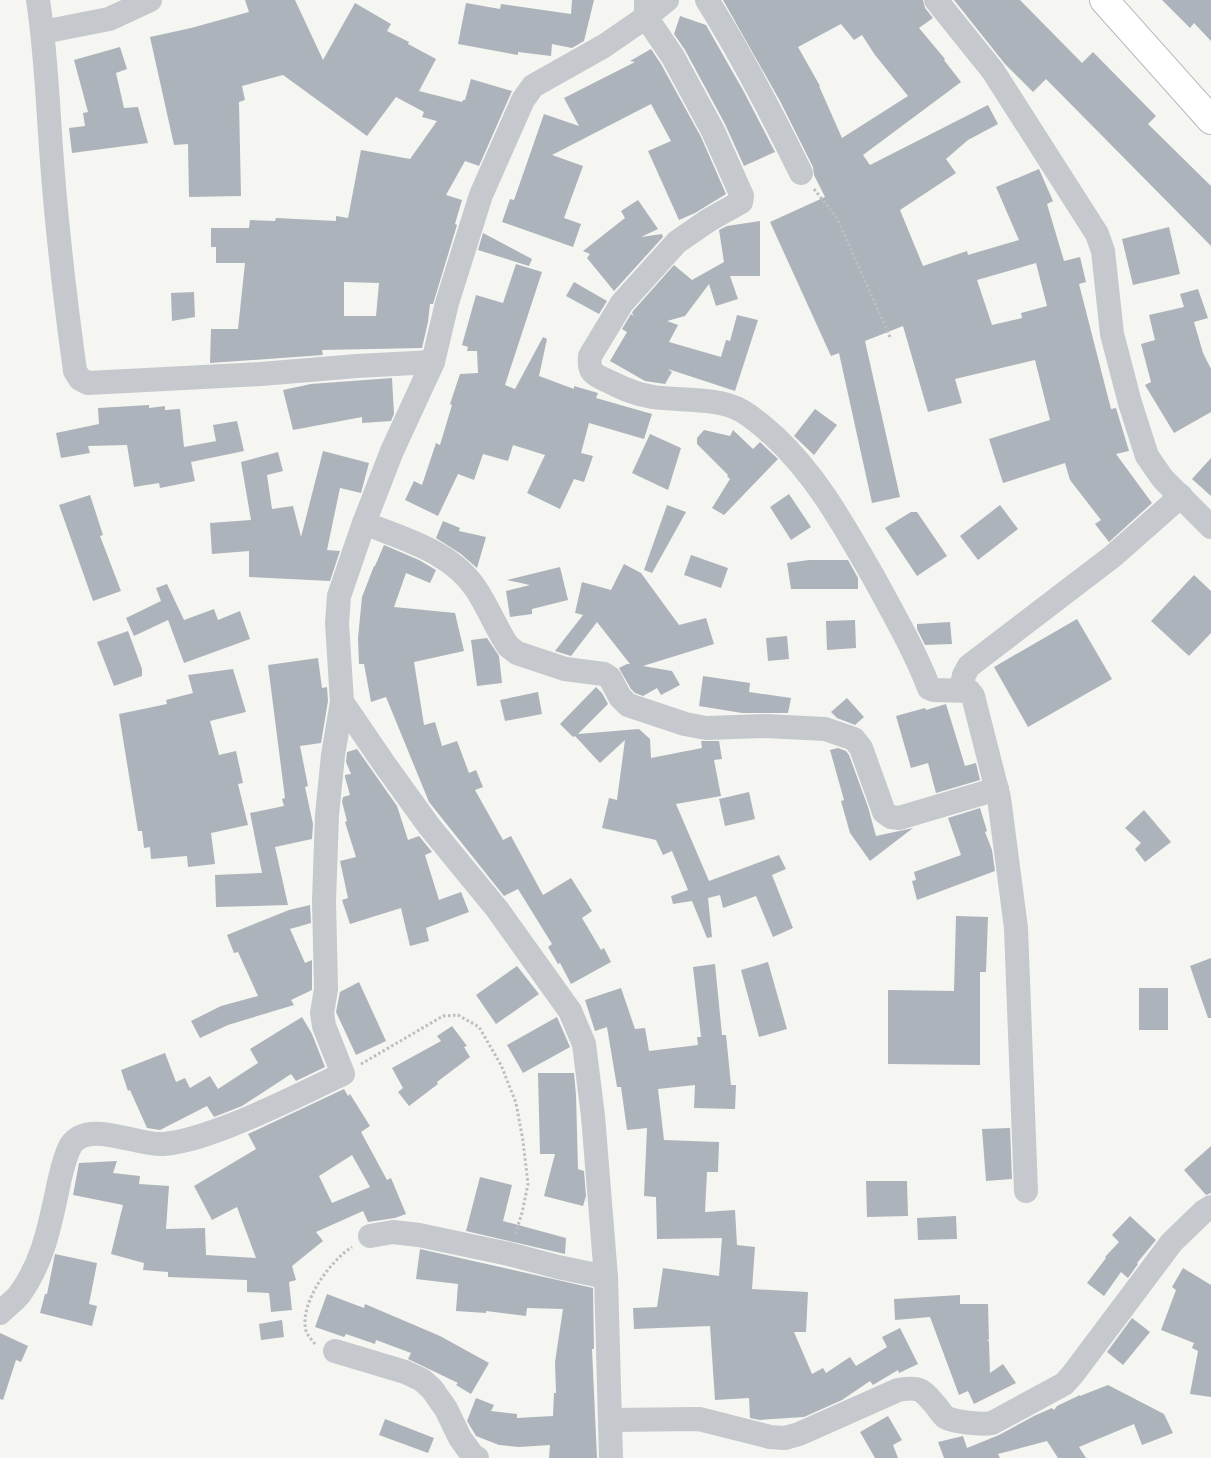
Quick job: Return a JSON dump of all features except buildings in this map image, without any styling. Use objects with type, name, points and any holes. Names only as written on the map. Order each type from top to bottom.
[{"type":"main road","points":[[1104,0],[1211,120]]},
{"type":"main road","points":[[1129,0],[1211,94]]},
{"type":"street","points":[[38,0],[43,32],[63,282],[75,371],[80,379],[88,383],[433,362]]},
{"type":"street","points":[[43,32],[109,18],[150,0]]},
{"type":"street","points":[[0,1313],[19,1296],[40,1259],[59,1180],[71,1146],[81,1135],[102,1133],[118,1138],[163,1144],[195,1138],[251,1118],[343,1074],[324,1026],[322,1013],[326,989],[324,900],[327,816],[333,755],[342,702],[337,623],[339,596],[364,523],[392,451],[433,362],[447,303],[481,195],[522,100],[533,86],[604,46],[646,9],[667,0]]},
{"type":"street","points":[[706,0],[743,60],[801,173]]},
{"type":"street","points":[[936,0],[993,71],[1097,234],[1103,251],[1112,334],[1130,403],[1148,456],[1163,479],[1211,527]]},
{"type":"street","points":[[646,9],[712,131],[742,196],[741,202],[709,220],[677,242],[654,266],[622,303],[590,356],[589,366],[593,374],[628,391],[652,397],[724,404],[742,411],[767,429],[795,455],[825,496],[890,606],[929,688],[934,690],[969,691],[973,696],[997,790],[1016,928],[1026,1191]]},
{"type":"street","points":[[961,690],[964,675],[969,666],[1106,561],[1181,496]]},
{"type":"street","points":[[364,523],[437,554],[462,571],[476,589],[508,646],[517,653],[565,669],[604,674],[610,678],[620,697],[628,705],[685,724],[706,728],[766,726],[825,729],[854,739],[861,748],[884,812],[891,817],[899,818],[997,790]]},
{"type":"street","points":[[342,702],[429,826],[497,909],[570,1010],[584,1044],[593,1116],[606,1277],[612,1458]]},
{"type":"street","points":[[611,1420],[699,1419],[770,1437],[784,1438],[799,1434],[898,1390],[911,1388],[922,1390],[945,1417],[953,1420],[992,1423],[1064,1384],[1172,1242],[1203,1212],[1211,1207]]},
{"type":"street","points":[[370,1236],[393,1232],[419,1235],[606,1277]]},
{"type":"street","points":[[335,1351],[405,1372],[422,1380],[432,1389],[446,1408],[460,1438],[473,1456],[477,1458]]},
{"type":"path","points":[[801,173],[836,218],[890,338]]},
{"type":"path","points":[[343,1074],[443,1016],[458,1015],[479,1027],[501,1065],[516,1103],[523,1141],[528,1184],[522,1213],[509,1254]]},
{"type":"path","points":[[335,1351],[315,1344],[306,1332],[306,1316],[314,1289],[330,1268],[349,1249],[370,1236]]}]
